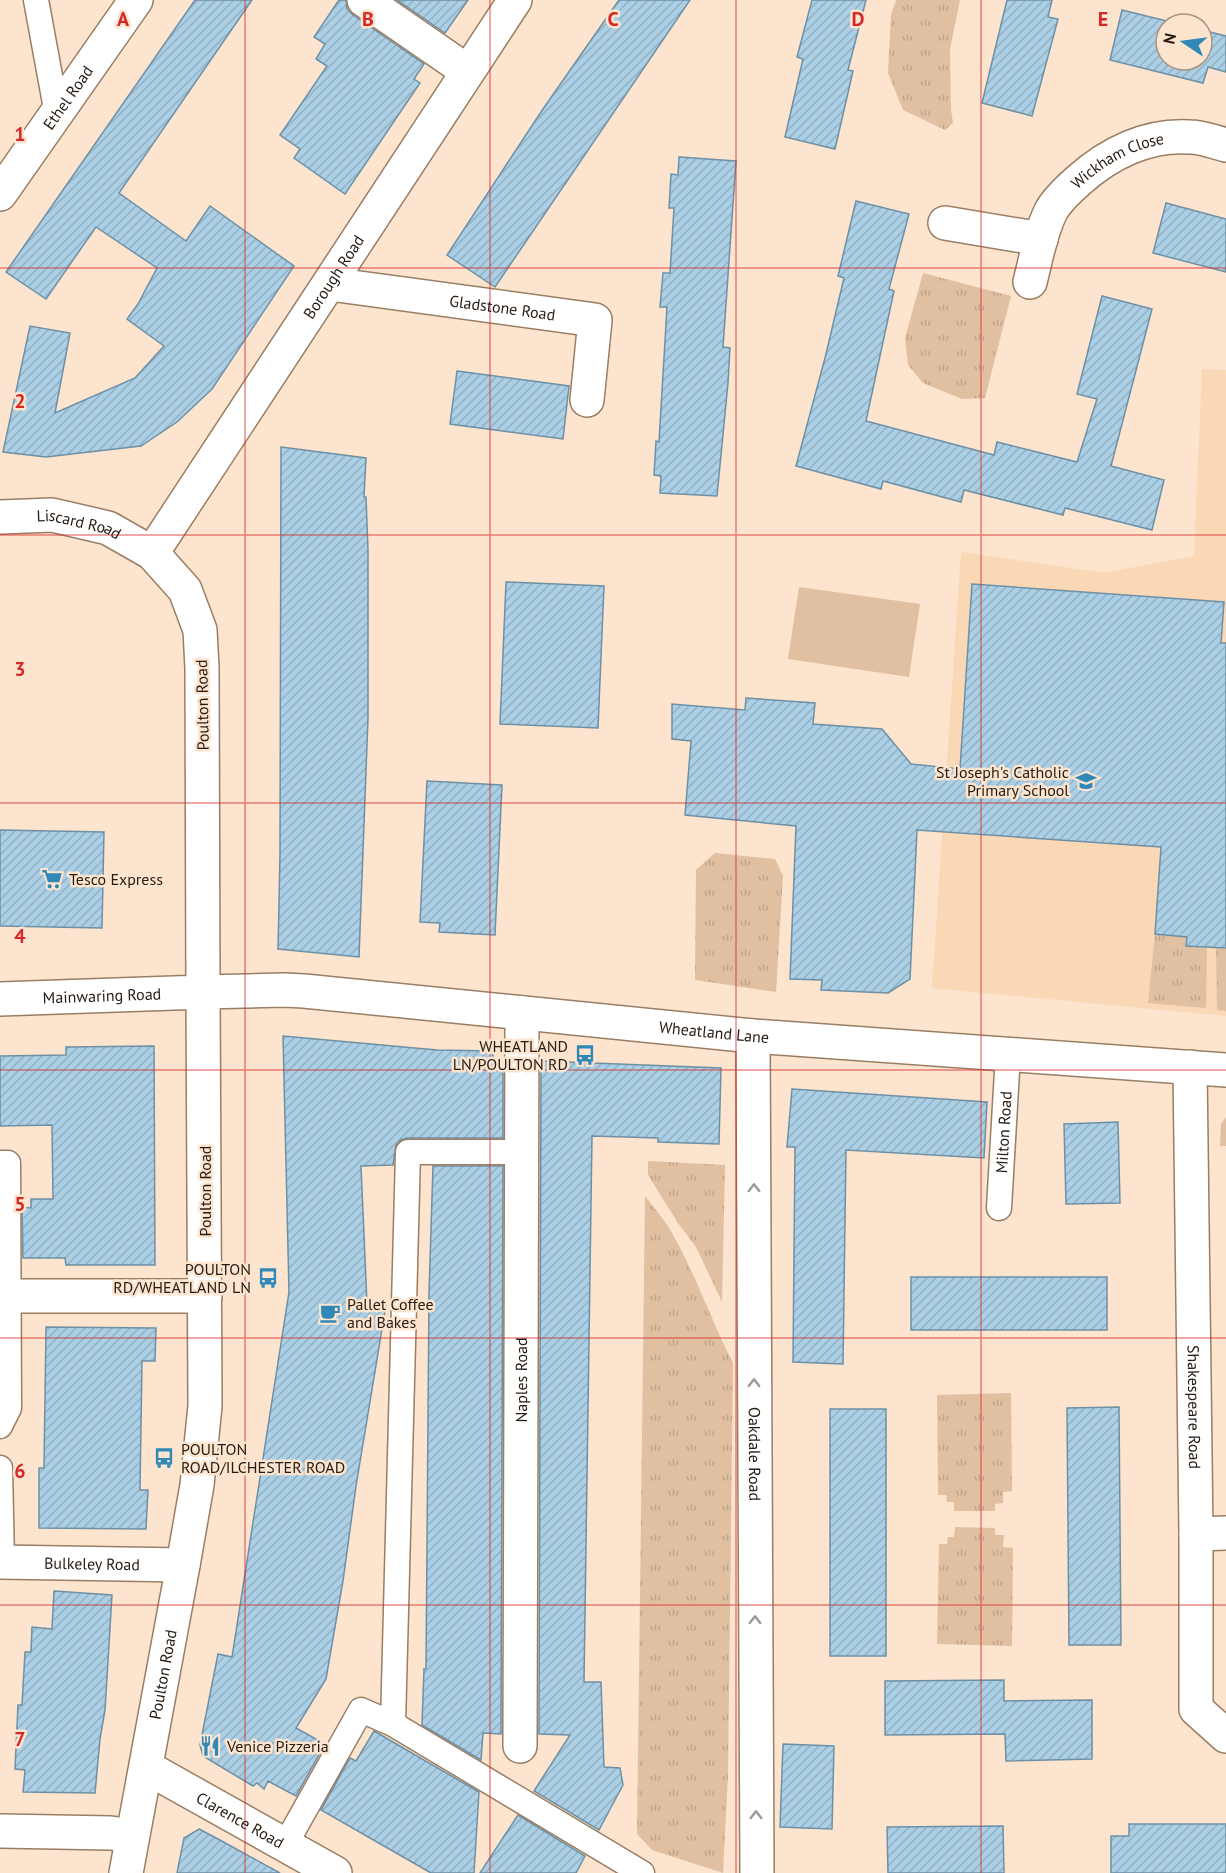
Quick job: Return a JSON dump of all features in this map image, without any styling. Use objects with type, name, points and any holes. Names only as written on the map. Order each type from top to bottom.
[{"type":"street","name":"Ethel Road","points":[[0,194],[136,0]]},
{"type":"street","points":[[364,0],[467,71]]},
{"type":"street","name":"Borough Road","points":[[152,553],[515,0]]},
{"type":"street","name":"Wickham Close","points":[[1030,282],[1041,239],[1052,210],[1071,187],[1095,165],[1124,149],[1150,140],[1191,137],[1226,144]]},
{"type":"street","points":[[945,223],[1041,239]]},
{"type":"street","name":"Gladstone Road","points":[[330,284],[595,320],[587,400]]},
{"type":"street","name":"Liscard Road","points":[[0,516],[52,516],[108,528],[152,553]]},
{"type":"street","name":"Poulton Road","points":[[126,1873],[197,1485],[205,1406],[200,630],[185,590],[152,553]]},
{"type":"street","name":"Wheatland Lane","points":[[202,992],[304,991],[753,1036],[1226,1070]]},
{"type":"street","name":"Mainwaring Road","points":[[0,999],[202,992]]},
{"type":"street","name":"Naples Road","points":[[520,1746],[522,1013]]},
{"type":"street","name":"Oakdale Road","points":[[753,1036],[757,1873]]},
{"type":"street","name":"Shakespeare Road","points":[[1190,1067],[1211,1533],[1196,1709],[1226,1736]]},
{"type":"street","points":[[4,1296],[205,1296]]},
{"type":"street","name":"Bulkeley Road","points":[[1,1562],[183,1565]]},
{"type":"street","name":"Clarence Road","points":[[146,1767],[335,1873]]},
{"type":"street","points":[[0,1831],[111,1833],[132,1836]]},
{"type":"lane","points":[[36,0],[57,114]]},
{"type":"lane","name":"Milton Road","points":[[999,1208],[1008,1054]]},
{"type":"lane","points":[[393,1724],[408,1152],[522,1152]]},
{"type":"lane","points":[[0,1163],[8,1163],[4,1296],[9,1408],[0,1426]]},
{"type":"lane","points":[[0,1468],[1,1562]]},
{"type":"lane","points":[[285,1845],[361,1710],[393,1724],[642,1873]]},
{"type":"shaded area","name":"St Joseph's Catholic Primary School","points":[[1202,369],[1226,370],[1226,1016],[932,988],[961,552],[1104,573],[1194,556]]},
{"type":"green space","points":[[896,0],[960,0],[950,49],[953,123],[945,130],[903,110],[888,73],[891,15]]},
{"type":"green space","points":[[923,273],[1011,296],[985,398],[962,399],[923,383],[908,365],[905,338]]},
{"type":"green space","points":[[799,587],[920,604],[909,677],[788,659]]},
{"type":"green space","points":[[715,853],[775,859],[783,876],[776,992],[695,980],[696,870]]},
{"type":"green space","points":[[1155,934],[1187,937],[1186,946],[1207,948],[1206,1008],[1148,1003]]},
{"type":"green space","points":[[1216,948],[1226,949],[1226,1011],[1217,1010]]},
{"type":"green space","points":[[1226,1117],[1226,1146],[1220,1146],[1221,1124]]},
{"type":"green space","points":[[648,1161],[725,1165],[722,1302],[696,1247],[648,1175]]},
{"type":"green space","points":[[645,1196],[666,1223],[681,1249],[733,1363],[728,1775],[723,1873],[652,1850],[637,1834]]},
{"type":"green space","points":[[1011,1393],[1012,1491],[1003,1492],[1003,1503],[995,1504],[995,1511],[954,1511],[954,1502],[947,1502],[946,1495],[938,1495],[937,1395]]},
{"type":"green space","points":[[955,1527],[995,1528],[995,1535],[1004,1535],[1003,1547],[1013,1548],[1012,1646],[937,1644],[939,1544],[947,1544],[948,1537],[954,1537]]},
{"type":"building","points":[[195,0],[252,0],[119,193],[186,241],[210,206],[294,266],[212,389],[177,422],[141,446],[46,457],[3,452],[30,326],[70,333],[55,413],[135,378],[164,346],[127,319],[138,304],[157,268],[96,227],[46,299],[6,272]]},
{"type":"building","points":[[339,0],[346,0],[347,9],[353,15],[424,64],[414,79],[420,83],[345,194],[294,158],[300,149],[280,135],[327,66],[316,59],[325,44],[314,37]]},
{"type":"building","points":[[397,0],[468,0],[445,33]]},
{"type":"building","points":[[619,0],[690,0],[495,287],[447,255],[543,109]]},
{"type":"building","points":[[812,0],[866,0],[848,70],[853,71],[835,149],[785,137],[803,59],[797,57]]},
{"type":"building","points":[[1007,0],[1052,0],[1048,17],[1058,19],[1032,116],[982,103]]},
{"type":"building","points":[[1122,10],[1154,18],[1154,71],[1110,60]]},
{"type":"building","points":[[1214,33],[1226,36],[1226,72],[1214,69]]},
{"type":"building","points":[[1159,72],[1206,72],[1203,83]]},
{"type":"building","points":[[679,157],[736,161],[723,347],[730,348],[717,496],[660,493],[661,476],[654,475],[656,441],[659,442],[667,307],[660,307],[663,273],[670,273],[674,208],[669,208],[671,174],[678,175]]},
{"type":"building","points":[[856,201],[909,214],[889,289],[894,291],[866,421],[994,455],[997,442],[1077,462],[1097,399],[1077,394],[1102,296],[1152,309],[1111,466],[1164,480],[1152,530],[1065,508],[1063,515],[964,490],[961,502],[883,481],[881,489],[796,466],[844,278],[838,276]]},
{"type":"building","points":[[1166,203],[1226,219],[1226,272],[1153,253]]},
{"type":"building","points":[[457,371],[569,386],[563,439],[450,424]]},
{"type":"building","points":[[281,447],[366,458],[364,497],[366,497],[368,550],[368,718],[359,957],[278,949]]},
{"type":"building","points":[[506,582],[604,586],[598,728],[500,724]]},
{"type":"building","points":[[972,584],[1224,602],[1221,643],[1226,643],[1226,948],[1186,946],[1187,937],[1155,934],[1161,847],[917,830],[910,979],[888,993],[821,990],[822,980],[790,979],[796,826],[685,815],[691,741],[672,739],[672,704],[745,710],[746,698],[815,703],[813,724],[882,729],[911,764],[960,769]]},
{"type":"building","points":[[427,781],[502,785],[495,935],[439,932],[440,923],[420,922]]},
{"type":"building","name":"Tesco Express","points":[[0,830],[104,832],[102,928],[0,926]]},
{"type":"building","points":[[283,1036],[437,1050],[493,1051],[493,1060],[503,1060],[503,1138],[407,1138],[396,1145],[393,1165],[361,1166],[367,1304],[386,1305],[326,1679],[296,1728],[325,1744],[296,1796],[268,1781],[264,1789],[257,1783],[253,1786],[203,1756],[200,1745],[218,1654],[232,1657],[289,1292]]},
{"type":"building","points":[[154,1046],[155,1265],[66,1265],[65,1258],[23,1258],[22,1207],[31,1208],[31,1199],[53,1199],[52,1125],[0,1126],[0,1056],[66,1055],[66,1047]]},
{"type":"building","points":[[541,1061],[721,1068],[719,1144],[658,1142],[658,1138],[592,1136],[584,1682],[601,1682],[604,1767],[620,1768],[623,1785],[599,1830],[534,1791],[570,1735],[539,1734]]},
{"type":"building","points":[[792,1089],[987,1102],[984,1158],[846,1150],[843,1364],[793,1362],[795,1147],[787,1147]]},
{"type":"building","points":[[1118,1122],[1120,1203],[1066,1204],[1064,1124]]},
{"type":"building","points":[[433,1166],[503,1166],[501,1734],[483,1733],[481,1760],[422,1725],[424,1669],[426,1669],[429,1293]]},
{"type":"building","points":[[911,1277],[1107,1277],[1107,1330],[911,1330]]},
{"type":"building","points":[[46,1327],[156,1328],[155,1361],[142,1361],[140,1490],[148,1490],[146,1529],[39,1528],[39,1468],[44,1468]]},
{"type":"building","points":[[1119,1407],[1121,1645],[1069,1645],[1067,1408]]},
{"type":"building","points":[[830,1409],[886,1409],[886,1656],[830,1656]]},
{"type":"building","points":[[54,1591],[112,1595],[105,1710],[95,1793],[23,1792],[25,1770],[15,1769],[18,1705],[22,1705],[25,1652],[31,1652],[32,1627],[52,1629]]},
{"type":"building","points":[[1004,1680],[1004,1701],[1092,1700],[1092,1759],[1006,1761],[1005,1734],[885,1735],[885,1681]]},
{"type":"building","points":[[374,1731],[479,1792],[474,1873],[431,1873],[321,1810],[350,1758],[356,1761]]},
{"type":"building","points":[[783,1744],[834,1746],[832,1829],[780,1827]]},
{"type":"building","points":[[518,1815],[585,1856],[576,1873],[480,1873]]},
{"type":"building","points":[[1129,1824],[1226,1824],[1226,1873],[1111,1873],[1111,1836],[1129,1836]]},
{"type":"building","points":[[1003,1826],[1004,1873],[888,1873],[887,1827]]},
{"type":"building","points":[[199,1829],[280,1873],[177,1873],[184,1838]]},
{"type":"place","name":"St Joseph's Catholic Primary School","points":[[1086,781]]},
{"type":"place","name":"Tesco Express","points":[[52,879]]},
{"type":"place","name":"WHEATLAND LN/POULTON RD","points":[[585,1055]]},
{"type":"place","name":"POULTON RD/WHEATLAND LN","points":[[268,1278]]},
{"type":"place","name":"Pallet Coffee and Bakes","points":[[330,1313]]},
{"type":"place","name":"POULTON ROAD/ILCHESTER ROAD","points":[[164,1458]]},
{"type":"place","name":"Venice Pizzeria","points":[[210,1746]]}]
